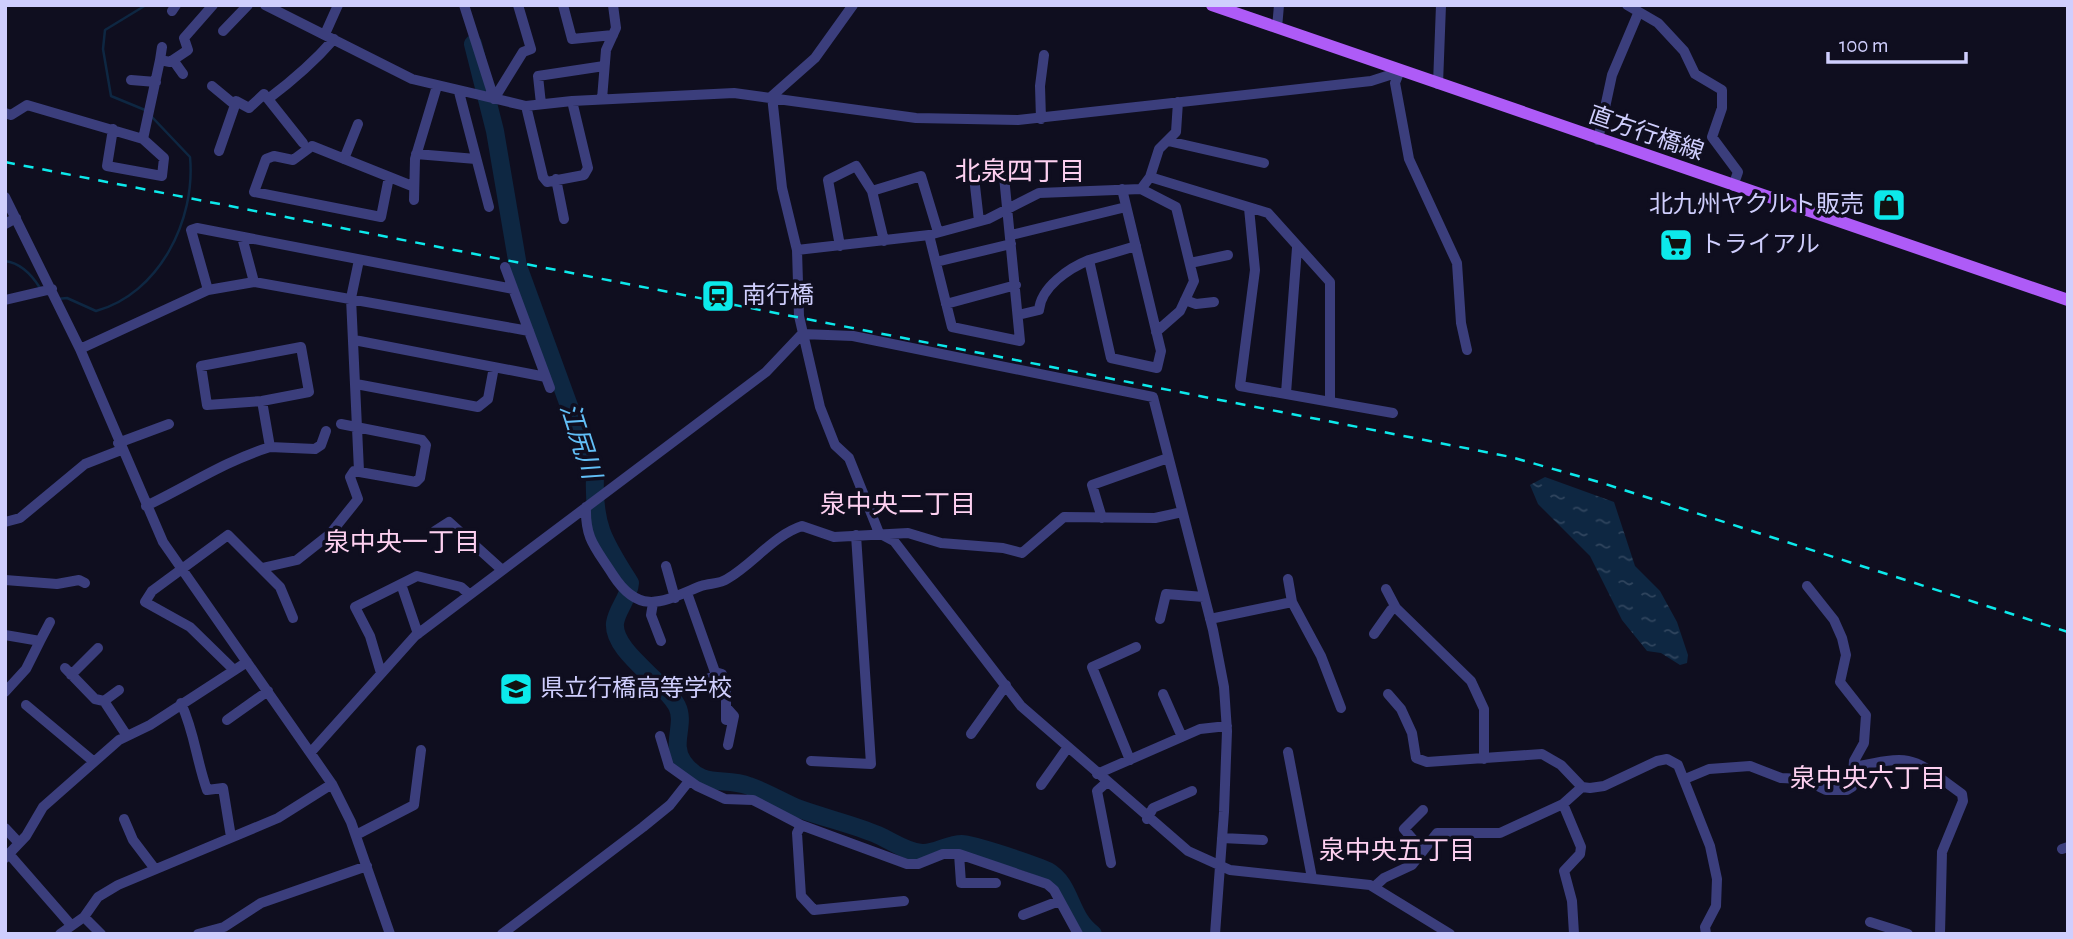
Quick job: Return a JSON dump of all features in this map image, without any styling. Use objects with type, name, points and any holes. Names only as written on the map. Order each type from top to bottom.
[{"type":"main road","name":"直方行橋線","points":[[1212,5],[1399,72],[2068,300]]},
{"type":"street","points":[[160,60],[173,60],[188,50],[184,38],[213,5]]},
{"type":"street","points":[[223,31],[248,5]]},
{"type":"street","points":[[265,5],[412,79],[526,106],[602,99],[734,93],[772,96],[916,118],[978,121],[1041,119],[1371,81],[1399,72]]},
{"type":"street","points":[[268,99],[311,65],[330,37],[338,5]]},
{"type":"street","points":[[464,5],[494,99]]},
{"type":"street","points":[[494,99],[523,52],[531,50],[518,5]]},
{"type":"street","points":[[563,5],[572,39],[613,35]]},
{"type":"street","points":[[602,99],[604,66],[616,29],[613,5]]},
{"type":"street","points":[[772,96],[816,58],[853,5]]},
{"type":"street","points":[[1277,28],[1279,5]]},
{"type":"street","points":[[1438,84],[1441,5]]},
{"type":"street","points":[[1627,5],[1658,23],[1681,47],[1695,74],[1722,90],[1722,108],[1712,137],[1738,172],[1733,186]]},
{"type":"street","points":[[1598,140],[1612,75],[1637,16]]},
{"type":"street","points":[[143,139],[162,47]]},
{"type":"street","points":[[1041,119],[1040,86],[1044,55]]},
{"type":"street","points":[[173,60],[183,74]]},
{"type":"street","points":[[541,104],[538,76],[604,66]]},
{"type":"street","points":[[1399,72],[1395,83],[1409,159],[1457,263],[1461,323],[1467,350]]},
{"type":"street","points":[[131,80],[156,82]]},
{"type":"street","points":[[212,86],[235,105]]},
{"type":"street","points":[[414,200],[412,186],[416,154],[437,86]]},
{"type":"street","points":[[459,92],[489,207]]},
{"type":"street","points":[[219,151],[236,101],[249,108],[264,94],[303,143]]},
{"type":"street","points":[[772,96],[782,188],[797,250],[802,334],[820,407],[835,445],[849,458],[879,533],[894,541],[1021,706],[1106,783],[1188,851],[1230,870],[1374,887],[1450,934]]},
{"type":"street","points":[[526,106],[543,177],[547,182],[584,175],[588,168],[572,101]]},
{"type":"street","points":[[1140,189],[1150,177],[1153,159],[1176,132],[1178,102]]},
{"type":"street","points":[[5,113],[11,115],[27,105],[113,130],[143,139],[164,158],[162,176],[107,166],[113,130]]},
{"type":"street","points":[[344,159],[358,124]]},
{"type":"street","points":[[1168,141],[1265,163]]},
{"type":"street","points":[[389,177],[381,216],[254,192],[266,159],[274,156],[293,160],[312,146],[412,186]]},
{"type":"street","points":[[416,154],[476,159]]},
{"type":"street","points":[[840,246],[828,180],[856,166],[872,191],[884,242]]},
{"type":"street","points":[[872,191],[921,176],[936,262],[952,327],[1020,341],[1003,166]]},
{"type":"street","points":[[974,177],[979,221]]},
{"type":"street","points":[[1150,177],[1268,213],[1330,282],[1330,401]]},
{"type":"street","points":[[556,180],[564,219]]},
{"type":"street","points":[[1089,260],[1111,358],[1157,368],[1161,351],[1122,189]]},
{"type":"street","points":[[797,250],[884,242],[933,233],[979,221],[1039,193],[1140,189],[1176,207],[1194,281],[1180,311],[1156,332]]},
{"type":"street","points":[[5,197],[80,349],[146,506],[180,570],[332,784],[368,866],[390,934]]},
{"type":"street","points":[[936,262],[1126,207]]},
{"type":"street","points":[[1249,208],[1255,271],[1240,386],[1393,413]]},
{"type":"street","points":[[5,224],[16,218]]},
{"type":"street","points":[[208,290],[191,230],[197,228],[513,289]]},
{"type":"street","points":[[242,237],[254,282]]},
{"type":"street","points":[[1018,315],[1039,310],[1040,300],[1070,268],[1136,246]]},
{"type":"street","points":[[1286,393],[1297,248]]},
{"type":"street","points":[[1190,262],[1228,255]]},
{"type":"street","points":[[359,260],[351,298],[359,471]]},
{"type":"street","points":[[505,267],[550,388]]},
{"type":"street","points":[[80,349],[208,290],[254,282],[529,331]]},
{"type":"street","points":[[946,304],[1016,285]]},
{"type":"street","points":[[5,300],[52,289]]},
{"type":"street","points":[[1185,300],[1196,304],[1214,302]]},
{"type":"street","points":[[311,752],[418,634],[500,569],[766,372],[802,334],[853,336],[1153,397],[1210,619],[1224,687],[1227,726],[1215,934]]},
{"type":"street","points":[[354,340],[546,377]]},
{"type":"street","points":[[300,347],[309,392],[262,401],[208,405],[201,366],[300,347]]},
{"type":"street","points":[[356,384],[478,407],[488,399],[494,367]]},
{"type":"street","points":[[262,401],[270,447]]},
{"type":"street","points":[[5,522],[20,518],[85,464],[169,424]]},
{"type":"street","points":[[262,568],[297,560],[330,534],[358,499],[350,477],[354,471],[416,482],[420,478],[426,445],[422,440],[341,424]]},
{"type":"street","points":[[146,506],[185,488],[196,478],[243,455],[270,447],[315,449],[321,445],[326,431]]},
{"type":"street","points":[[1102,517],[1092,485],[1168,458]]},
{"type":"street","points":[[586,507],[586,532],[623,591],[635,600],[653,603],[675,598],[703,585],[725,581],[799,527],[834,537],[908,533],[941,543],[1003,548],[1022,553],[1064,517],[1155,518],[1182,512]]},
{"type":"street","points":[[435,531],[449,522],[500,569]]},
{"type":"street","points":[[234,670],[190,627],[145,601],[152,591],[228,535],[280,587],[292,618]]},
{"type":"street","points":[[811,761],[871,764],[856,535]]},
{"type":"street","points":[[666,566],[675,598]]},
{"type":"street","points":[[381,673],[370,636],[355,607],[417,576],[461,587],[469,594]]},
{"type":"street","points":[[1288,579],[1292,603],[1321,656],[1340,708]]},
{"type":"street","points":[[5,580],[57,584],[79,580],[85,583]]},
{"type":"street","points":[[401,584],[418,634]]},
{"type":"street","points":[[1685,779],[1709,769],[1749,766],[1781,778],[1803,779],[1826,790],[1847,790],[1853,782],[1856,754],[1864,743],[1866,715],[1840,682],[1846,655],[1837,626],[1807,586]]},
{"type":"street","points":[[1386,589],[1396,608],[1472,681],[1484,709],[1484,759]]},
{"type":"street","points":[[687,593],[715,672],[720,674],[726,683],[726,720]]},
{"type":"street","points":[[1160,620],[1166,594],[1204,597]]},
{"type":"street","points":[[653,603],[651,615],[661,641]]},
{"type":"street","points":[[1210,619],[1292,603]]},
{"type":"street","points":[[1374,634],[1391,610],[1396,608]]},
{"type":"street","points":[[5,692],[26,669],[50,622]]},
{"type":"street","points":[[5,635],[40,641]]},
{"type":"street","points":[[1130,760],[1091,667],[1136,647]]},
{"type":"street","points":[[98,648],[68,671],[95,699],[104,701],[127,736]]},
{"type":"street","points":[[71,925],[7,856],[43,807],[93,761],[127,736],[247,662]]},
{"type":"street","points":[[685,688],[720,674]]},
{"type":"street","points":[[971,734],[1006,685]]},
{"type":"street","points":[[104,701],[119,690]]},
{"type":"street","points":[[227,720],[268,691]]},
{"type":"street","points":[[1163,694],[1182,737]]},
{"type":"street","points":[[1388,694],[1401,709],[1413,737],[1414,754],[1418,760],[1440,763],[1542,754],[1561,765],[1582,787]]},
{"type":"street","points":[[181,704],[194,731],[198,764],[207,790],[223,788],[231,837]]},
{"type":"street","points":[[26,705],[93,761]]},
{"type":"street","points":[[726,707],[734,716],[728,746]]},
{"type":"street","points":[[1097,774],[1200,729],[1227,726]]},
{"type":"street","points":[[660,736],[669,766],[716,797],[753,800],[800,825],[906,864],[918,864],[943,854],[960,854],[1047,884],[1078,934]]},
{"type":"street","points":[[1041,785],[1068,747]]},
{"type":"street","points":[[356,835],[414,805],[421,750]]},
{"type":"street","points":[[1288,752],[1312,878]]},
{"type":"street","points":[[1854,767],[1895,758],[1912,760],[1962,794],[1963,801],[1942,852],[1940,934]]},
{"type":"street","points":[[1374,887],[1384,878],[1412,865],[1433,835],[1441,831],[1500,833],[1563,804],[1573,798],[1582,787],[1604,786],[1667,759],[1678,765],[1685,779],[1704,826],[1717,879],[1716,906],[1705,927],[1706,934]]},
{"type":"street","points":[[502,934],[670,805],[689,781]]},
{"type":"street","points":[[1106,783],[1097,791],[1111,863]]},
{"type":"street","points":[[60,934],[84,917],[98,897],[155,869],[278,818],[332,784]]},
{"type":"street","points":[[1147,818],[1153,808],[1192,791]]},
{"type":"street","points":[[1563,804],[1581,847],[1580,854],[1564,871],[1572,901],[1574,934]]},
{"type":"street","points":[[1423,810],[1404,829],[1423,851]]},
{"type":"street","points":[[124,819],[134,840],[155,869]]},
{"type":"street","points":[[800,825],[797,833],[801,896],[814,910],[904,901]]},
{"type":"street","points":[[5,828],[19,843]]},
{"type":"street","points":[[1222,838],[1263,840]]},
{"type":"street","points":[[960,854],[961,883],[996,883]]},
{"type":"street","points":[[198,934],[224,928],[261,903],[368,866]]},
{"type":"street","points":[[1023,915],[1059,901]]},
{"type":"street","points":[[84,917],[101,934]]},
{"type":"street","points":[[1870,922],[1908,934]]},
{"type":"water","points":[[1545,477],[1614,502],[1635,566],[1660,591],[1677,622],[1688,655],[1687,663],[1680,665],[1661,653],[1647,651],[1622,620],[1590,556],[1538,504],[1530,485]]},
{"type":"waterway","points":[[145,110],[111,96],[103,49],[105,30],[146,5]]},
{"type":"waterway","name":"江尻川","points":[[473,44],[495,131],[518,266],[595,477],[596,509],[602,534],[630,583],[628,594],[616,618],[616,634],[630,655],[677,706],[680,720],[678,748],[683,762],[698,776],[749,786],[797,808],[878,835],[910,851],[927,853],[962,844],[1042,868],[1062,884],[1079,919],[1093,934]]},
{"type":"waterway","points":[[57,299],[67,298],[96,311],[118,302],[138,289],[169,251],[180,229],[187,205],[190,157],[152,117]]},
{"type":"waterway","points":[[5,261],[25,270],[40,288]]},
{"type":"railway","points":[[5,162],[1511,457],[1599,482],[2068,632]]},
{"type":"place","name":"北九州ヤクルト販売","points":[[1889,205]]},
{"type":"place","name":"トライアル","points":[[1676,245]]},
{"type":"place","name":"南行橋","points":[[718,296]]},
{"type":"place","name":"県立行橋高等学校","points":[[516,689]]},
{"type":"district","name":"北泉四丁目","points":[[1020,172]]},
{"type":"district","name":"泉中央二丁目","points":[[898,505]]},
{"type":"district","name":"泉中央一丁目","points":[[402,543]]},
{"type":"district","name":"泉中央六丁目","points":[[1868,779]]},
{"type":"district","name":"泉中央五丁目","points":[[1397,851]]}]
